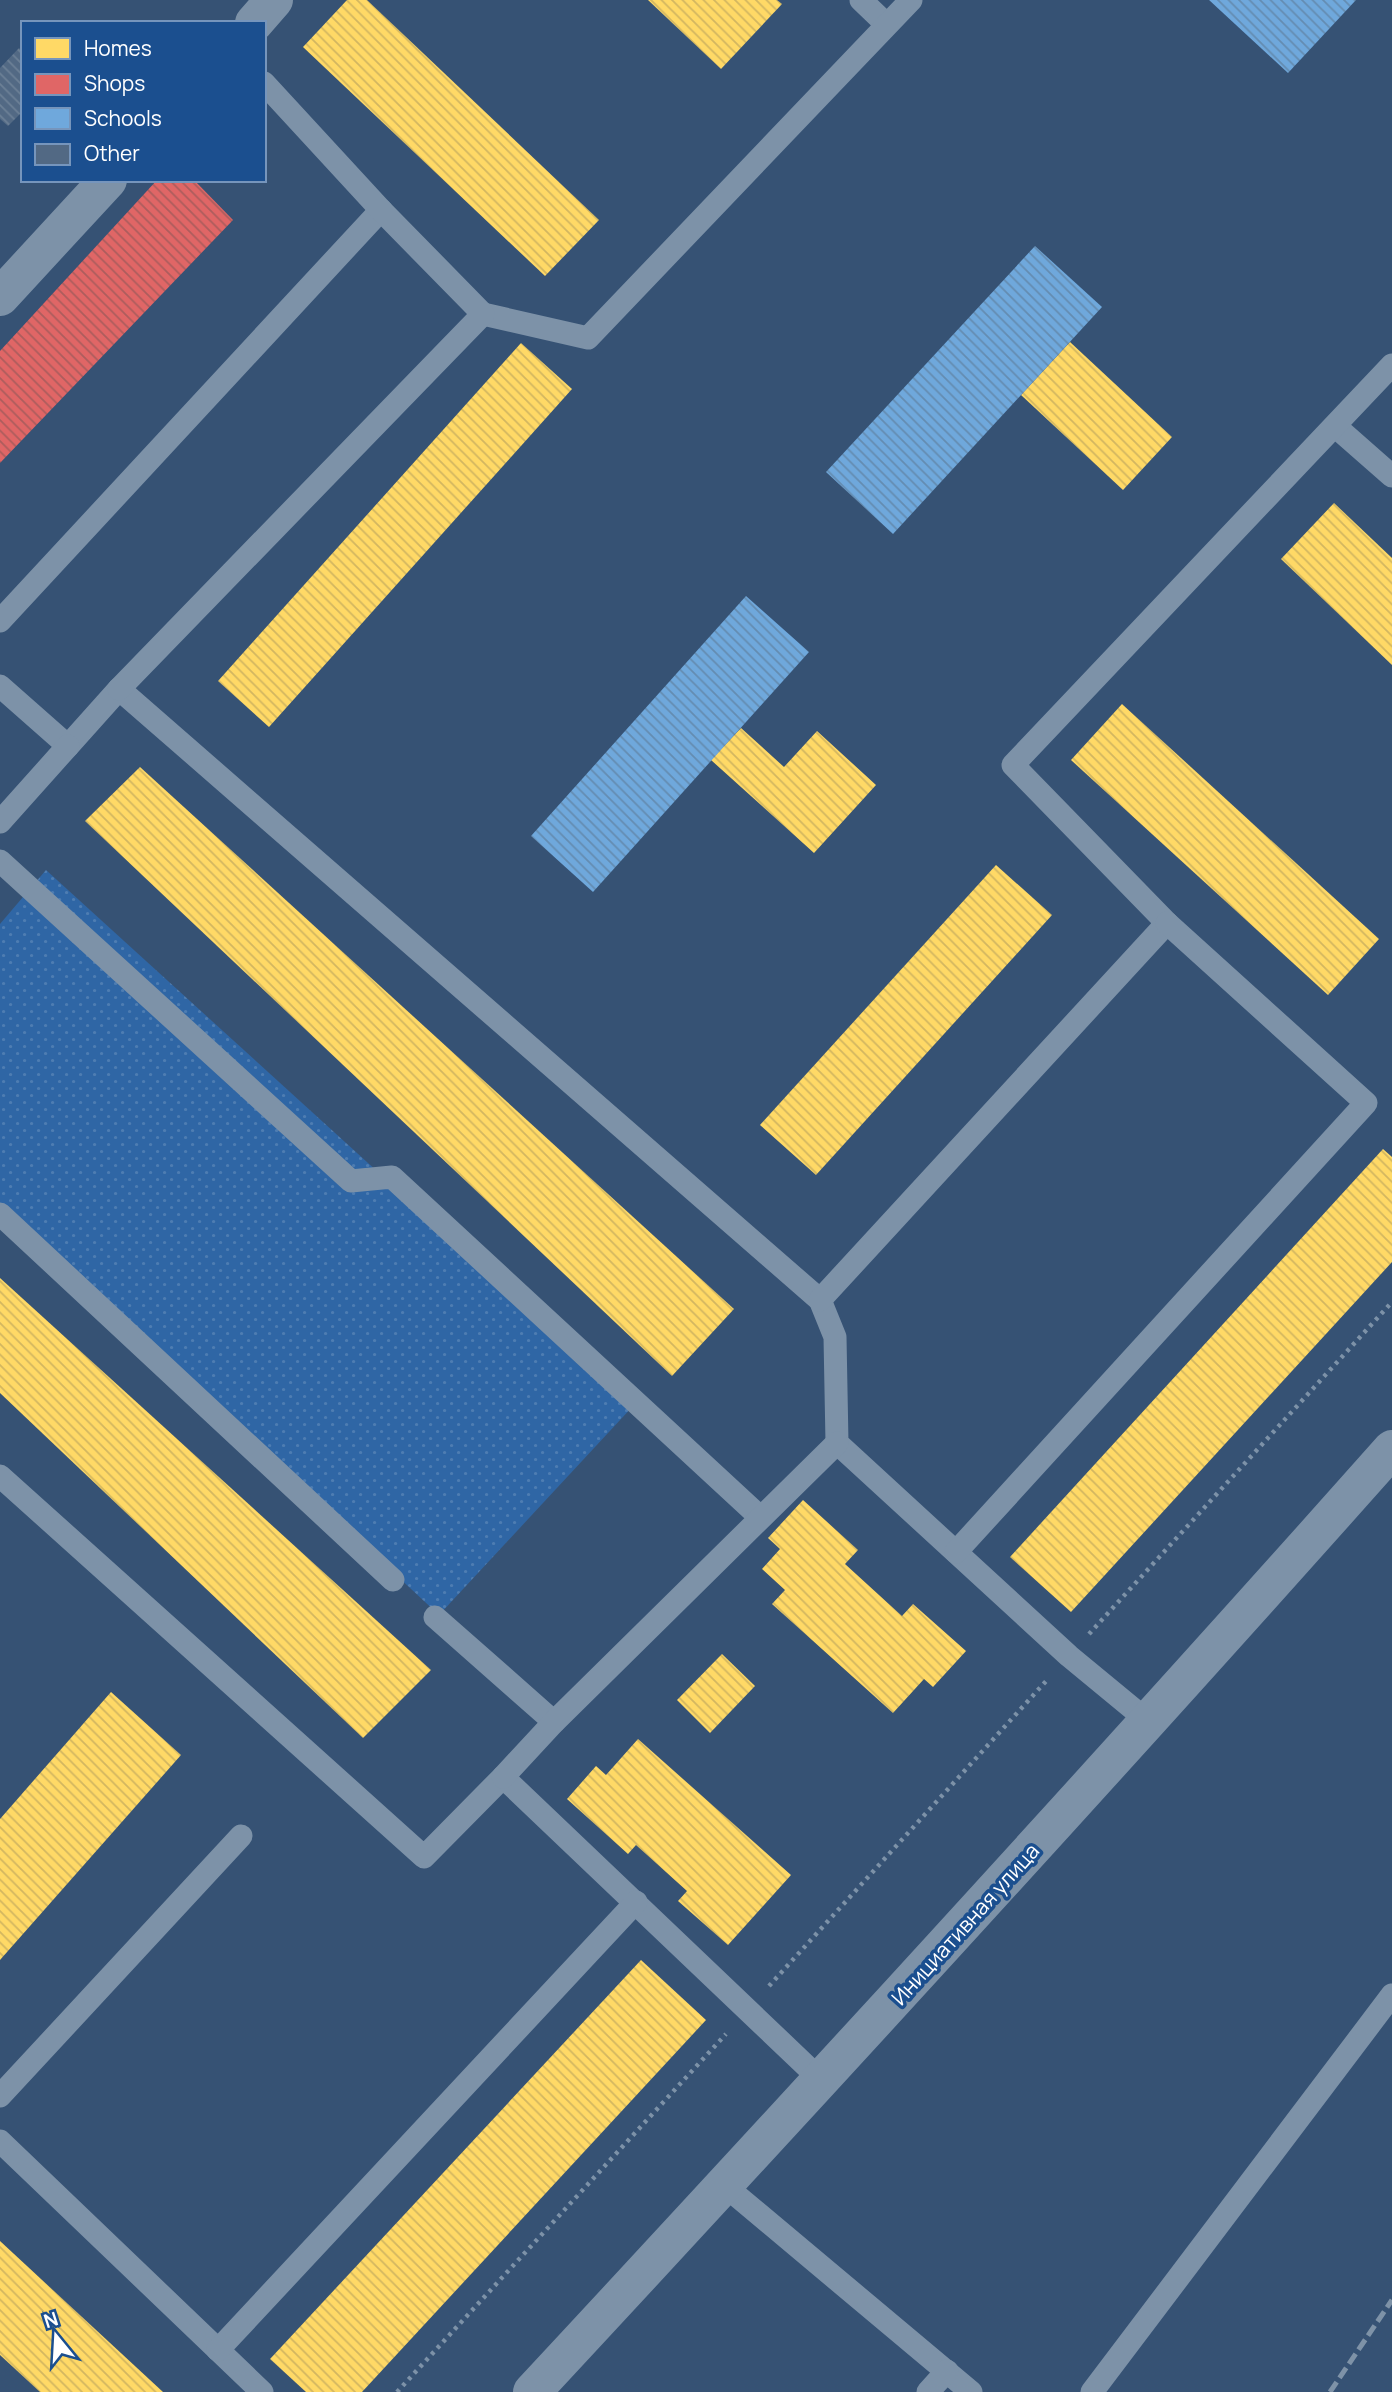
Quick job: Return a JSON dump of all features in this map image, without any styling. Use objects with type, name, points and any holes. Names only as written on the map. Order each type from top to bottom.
[{"type":"street","points":[[256,21],[274,0]]},
{"type":"street","points":[[0,297],[106,182]]},
{"type":"street","name":"Инициативная улица","points":[[532,2392],[822,2081],[1149,1722],[1392,1449]]},
{"type":"lane","points":[[861,0],[886,24]]},
{"type":"lane","points":[[266,85],[381,210],[483,314],[588,338],[911,0]]},
{"type":"lane","points":[[0,621],[381,210]]},
{"type":"lane","points":[[0,822],[119,689],[483,314]]},
{"type":"lane","points":[[956,1552],[1366,1102],[1167,923],[1013,765],[1392,365]]},
{"type":"lane","points":[[1335,426],[1392,476]]},
{"type":"lane","points":[[0,686],[68,746]]},
{"type":"lane","points":[[119,689],[820,1300],[835,1337],[837,1443],[1069,1656],[1149,1722]]},
{"type":"lane","points":[[0,861],[351,1181],[392,1177],[760,1517]]},
{"type":"lane","points":[[820,1300],[1167,923]]},
{"type":"lane","points":[[0,1214],[393,1580]]},
{"type":"lane","points":[[0,1476],[424,1857],[554,1722],[837,1443]]},
{"type":"lane","points":[[435,1617],[554,1722]]},
{"type":"lane","points":[[503,1777],[822,2081]]},
{"type":"lane","points":[[0,2096],[241,1836]]},
{"type":"lane","points":[[218,2350],[636,1902]]},
{"type":"lane","points":[[1092,2392],[1392,1995]]},
{"type":"lane","points":[[0,2141],[262,2392]]},
{"type":"lane","points":[[724,2185],[971,2392]]},
{"type":"lane","points":[[928,2392],[947,2371]]},
{"type":"path","points":[[397,2392],[1392,1302]]},
{"type":"shaded area","points":[[46,870],[634,1405],[439,1615],[0,1206],[0,924]]},
{"type":"building: Homes","points":[[347,0],[367,0],[599,220],[545,276],[303,47]]},
{"type":"building: Homes","points":[[648,0],[777,0],[782,4],[721,69]]},
{"type":"building: Homes","points":[[1070,342],[1172,437],[1123,490],[1021,395]]},
{"type":"building: Homes","points":[[521,343],[572,389],[269,727],[218,681]]},
{"type":"building: Homes","points":[[1334,503],[1392,558],[1392,665],[1281,559]]},
{"type":"building: Homes","points":[[1122,704],[1379,939],[1328,995],[1071,760]]},
{"type":"building: Homes","points":[[741,728],[784,767],[817,731],[876,785],[814,853],[711,760]]},
{"type":"building: Homes","points":[[140,767],[734,1309],[672,1376],[85,821]]},
{"type":"building: Homes","points":[[996,865],[1052,915],[816,1175],[760,1125]]},
{"type":"building: Homes","points":[[1383,1149],[1392,1157],[1392,1262],[1071,1612],[1010,1557]]},
{"type":"building: Homes","points":[[0,1278],[431,1670],[363,1738],[0,1393]]},
{"type":"building: Homes","points":[[803,1500],[858,1550],[845,1564],[902,1616],[913,1604],[966,1651],[933,1687],[924,1679],[893,1713],[772,1604],[785,1590],[762,1569],[780,1549],[768,1538]]},
{"type":"building: Homes","points":[[722,1654],[755,1686],[710,1733],[677,1700]]},
{"type":"building: Homes","points":[[111,1692],[181,1755],[0,1960],[0,1819]]},
{"type":"building: Homes","points":[[638,1739],[791,1875],[728,1945],[678,1901],[687,1891],[636,1845],[628,1854],[567,1799],[596,1766],[606,1775]]},
{"type":"building: Homes","points":[[641,1960],[706,2020],[362,2392],[306,2392],[270,2359]]},
{"type":"building: Homes","points":[[0,2241],[163,2392],[40,2392],[0,2355]]},
{"type":"building: Shops","points":[[155,182],[196,182],[233,220],[0,463],[0,351]]},
{"type":"building: Schools","points":[[1209,0],[1356,0],[1288,73]]},
{"type":"building: Schools","points":[[1035,246],[1102,307],[893,534],[826,472]]},
{"type":"building: Schools","points":[[746,596],[809,652],[593,892],[531,836]]},
{"type":"building: Other","points":[[19,48],[21,50],[21,113],[8,126],[0,119],[0,68]]},
{"type":"railway","points":[[1330,2392],[1392,2300]]}]
